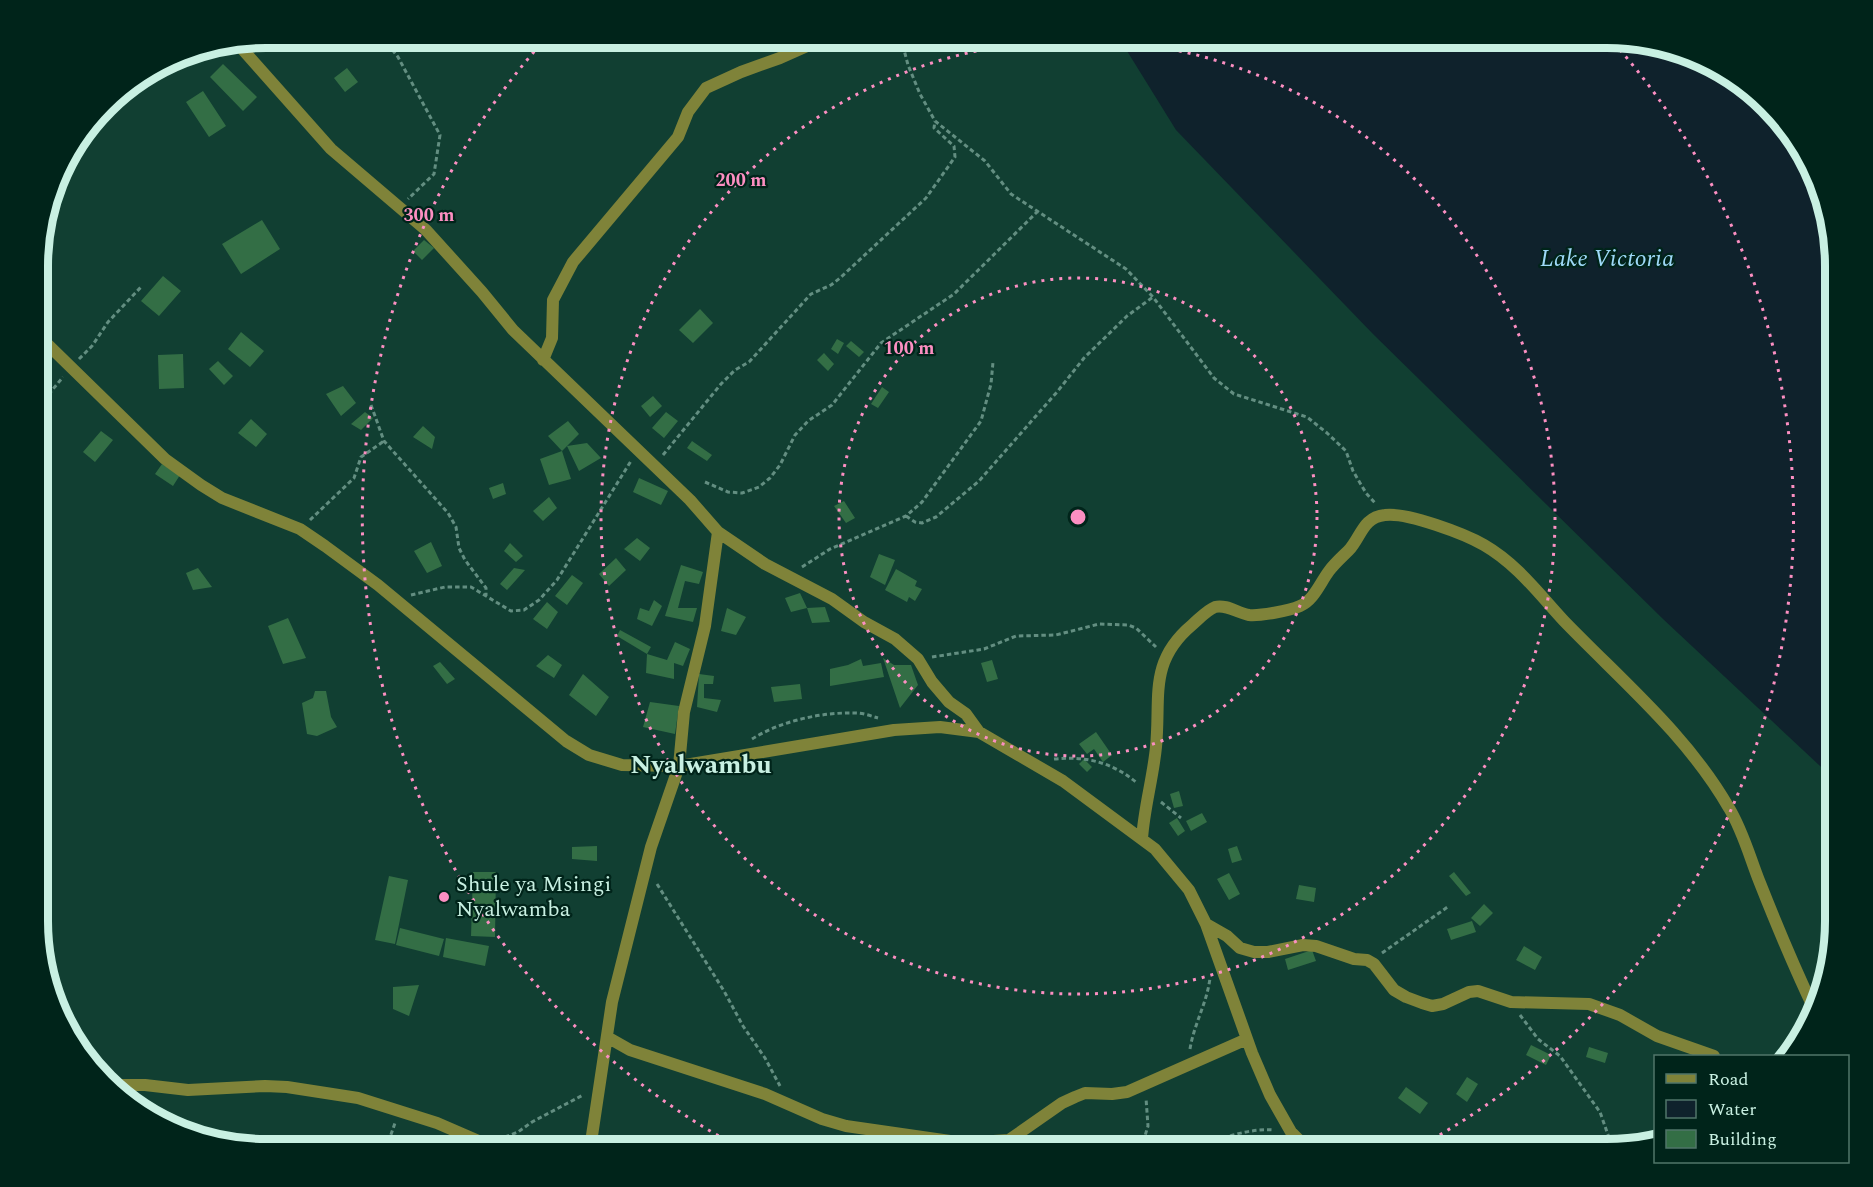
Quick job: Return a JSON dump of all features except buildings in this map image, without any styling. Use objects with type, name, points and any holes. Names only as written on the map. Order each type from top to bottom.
[{"type":"street","points":[[543,360],[552,338],[554,300],[573,262],[678,137],[688,112],[706,88],[802,48]]},
{"type":"street","points":[[243,49],[331,149],[426,230],[482,291],[513,330],[690,501],[718,532],[789,578],[832,599],[864,622],[895,639],[918,659],[932,682],[949,702],[966,714],[979,732]]},
{"type":"street","points":[[48,344],[165,459],[222,498],[300,529],[394,599],[574,746],[589,755],[622,765],[679,766],[894,730],[940,727],[979,732],[1064,781],[1155,849],[1189,890],[1206,924],[1247,1039],[1270,1095],[1291,1132],[1298,1139]]},
{"type":"street","points":[[1142,839],[1147,792],[1156,746],[1158,676],[1166,656],[1183,632],[1215,607],[1251,615],[1297,608],[1308,602],[1328,572],[1351,549],[1361,529],[1376,518],[1385,515],[1424,522],[1459,533],[1485,546],[1508,562],[1634,689],[1691,751],[1731,810],[1810,999]]},
{"type":"street","points":[[591,1139],[612,1002],[646,868],[679,766],[684,712],[705,626],[718,532]]},
{"type":"street","points":[[1206,924],[1227,936],[1240,948],[1254,952],[1268,952],[1303,945],[1316,946],[1354,959],[1367,960],[1374,964],[1394,990],[1432,1006],[1478,991],[1511,1002],[1589,1004],[1620,1015],[1657,1036],[1711,1055]]},
{"type":"street","points":[[607,1037],[630,1050],[765,1094],[822,1119],[856,1128],[936,1139]]},
{"type":"street","points":[[1010,1139],[1075,1096],[1085,1093],[1127,1092],[1247,1039]]},
{"type":"street","points":[[122,1085],[188,1090],[286,1087],[358,1098],[485,1139]]},
{"type":"path","points":[[391,48],[440,135],[434,174],[399,208]]},
{"type":"path","points":[[904,48],[908,65],[920,94],[935,121],[986,161],[1011,194],[1126,269],[1153,297],[1214,378],[1234,394],[1307,417],[1327,433],[1346,451],[1353,471],[1366,493],[1385,515]]},
{"type":"path","points":[[653,466],[721,384],[735,370],[749,362],[811,294],[840,278],[926,198],[956,157],[954,146],[934,128],[935,121]]},
{"type":"path","points":[[705,482],[728,492],[742,493],[759,487],[780,465],[795,435],[808,421],[832,405],[881,344],[954,294],[1037,212]]},
{"type":"path","points":[[48,395],[92,346],[108,322],[141,287]]},
{"type":"path","points":[[906,516],[915,522],[922,523],[936,517],[979,482],[1084,358],[1127,316],[1153,297]]},
{"type":"path","points":[[789,578],[808,562],[830,549],[906,516],[921,502],[981,421],[989,394],[993,362]]},
{"type":"path","points":[[371,405],[384,441],[448,513],[456,527],[462,554],[486,588],[486,596]]},
{"type":"path","points":[[300,529],[354,478],[361,458],[384,441]]},
{"type":"path","points":[[394,599],[445,587],[471,587],[511,611],[524,610],[539,600],[557,580],[611,490],[638,452]]},
{"type":"path","points":[[918,659],[984,648],[1016,636],[1056,634],[1098,624],[1128,625],[1136,628],[1166,656]]},
{"type":"path","points":[[747,742],[764,732],[789,723],[829,714],[858,713],[881,719],[894,730]]},
{"type":"path","points":[[1052,759],[1073,757],[1107,763],[1124,773],[1180,818]]},
{"type":"path","points":[[646,868],[765,1058],[791,1106]]},
{"type":"path","points":[[1367,960],[1381,954],[1449,906]]},
{"type":"path","points":[[1188,1065],[1190,1046],[1195,1026],[1206,1002],[1216,952]]},
{"type":"path","points":[[1511,1002],[1539,1039],[1560,1056],[1600,1112],[1609,1139]]},
{"type":"path","points":[[1144,1139],[1148,1126],[1145,1084]]},
{"type":"path","points":[[508,1139],[532,1122],[598,1088]]},
{"type":"path","points":[[390,1139],[400,1110]]},
{"type":"path","points":[[1223,1139],[1259,1129],[1291,1132]]},
{"type":"water","name":"Lake Victoria","points":[[1125,48],[1621,48],[1663,55],[1690,65],[1716,77],[1751,102],[1780,133],[1796,157],[1818,210],[1825,252],[1825,771],[1663,619],[1373,334],[1176,130]]},
{"type":"place","name":"Shule ya Msingi Nyalwamba","points":[[444,897]]},
{"type":"district","name":"Nyalwambu","points":[[701,765]]}]
